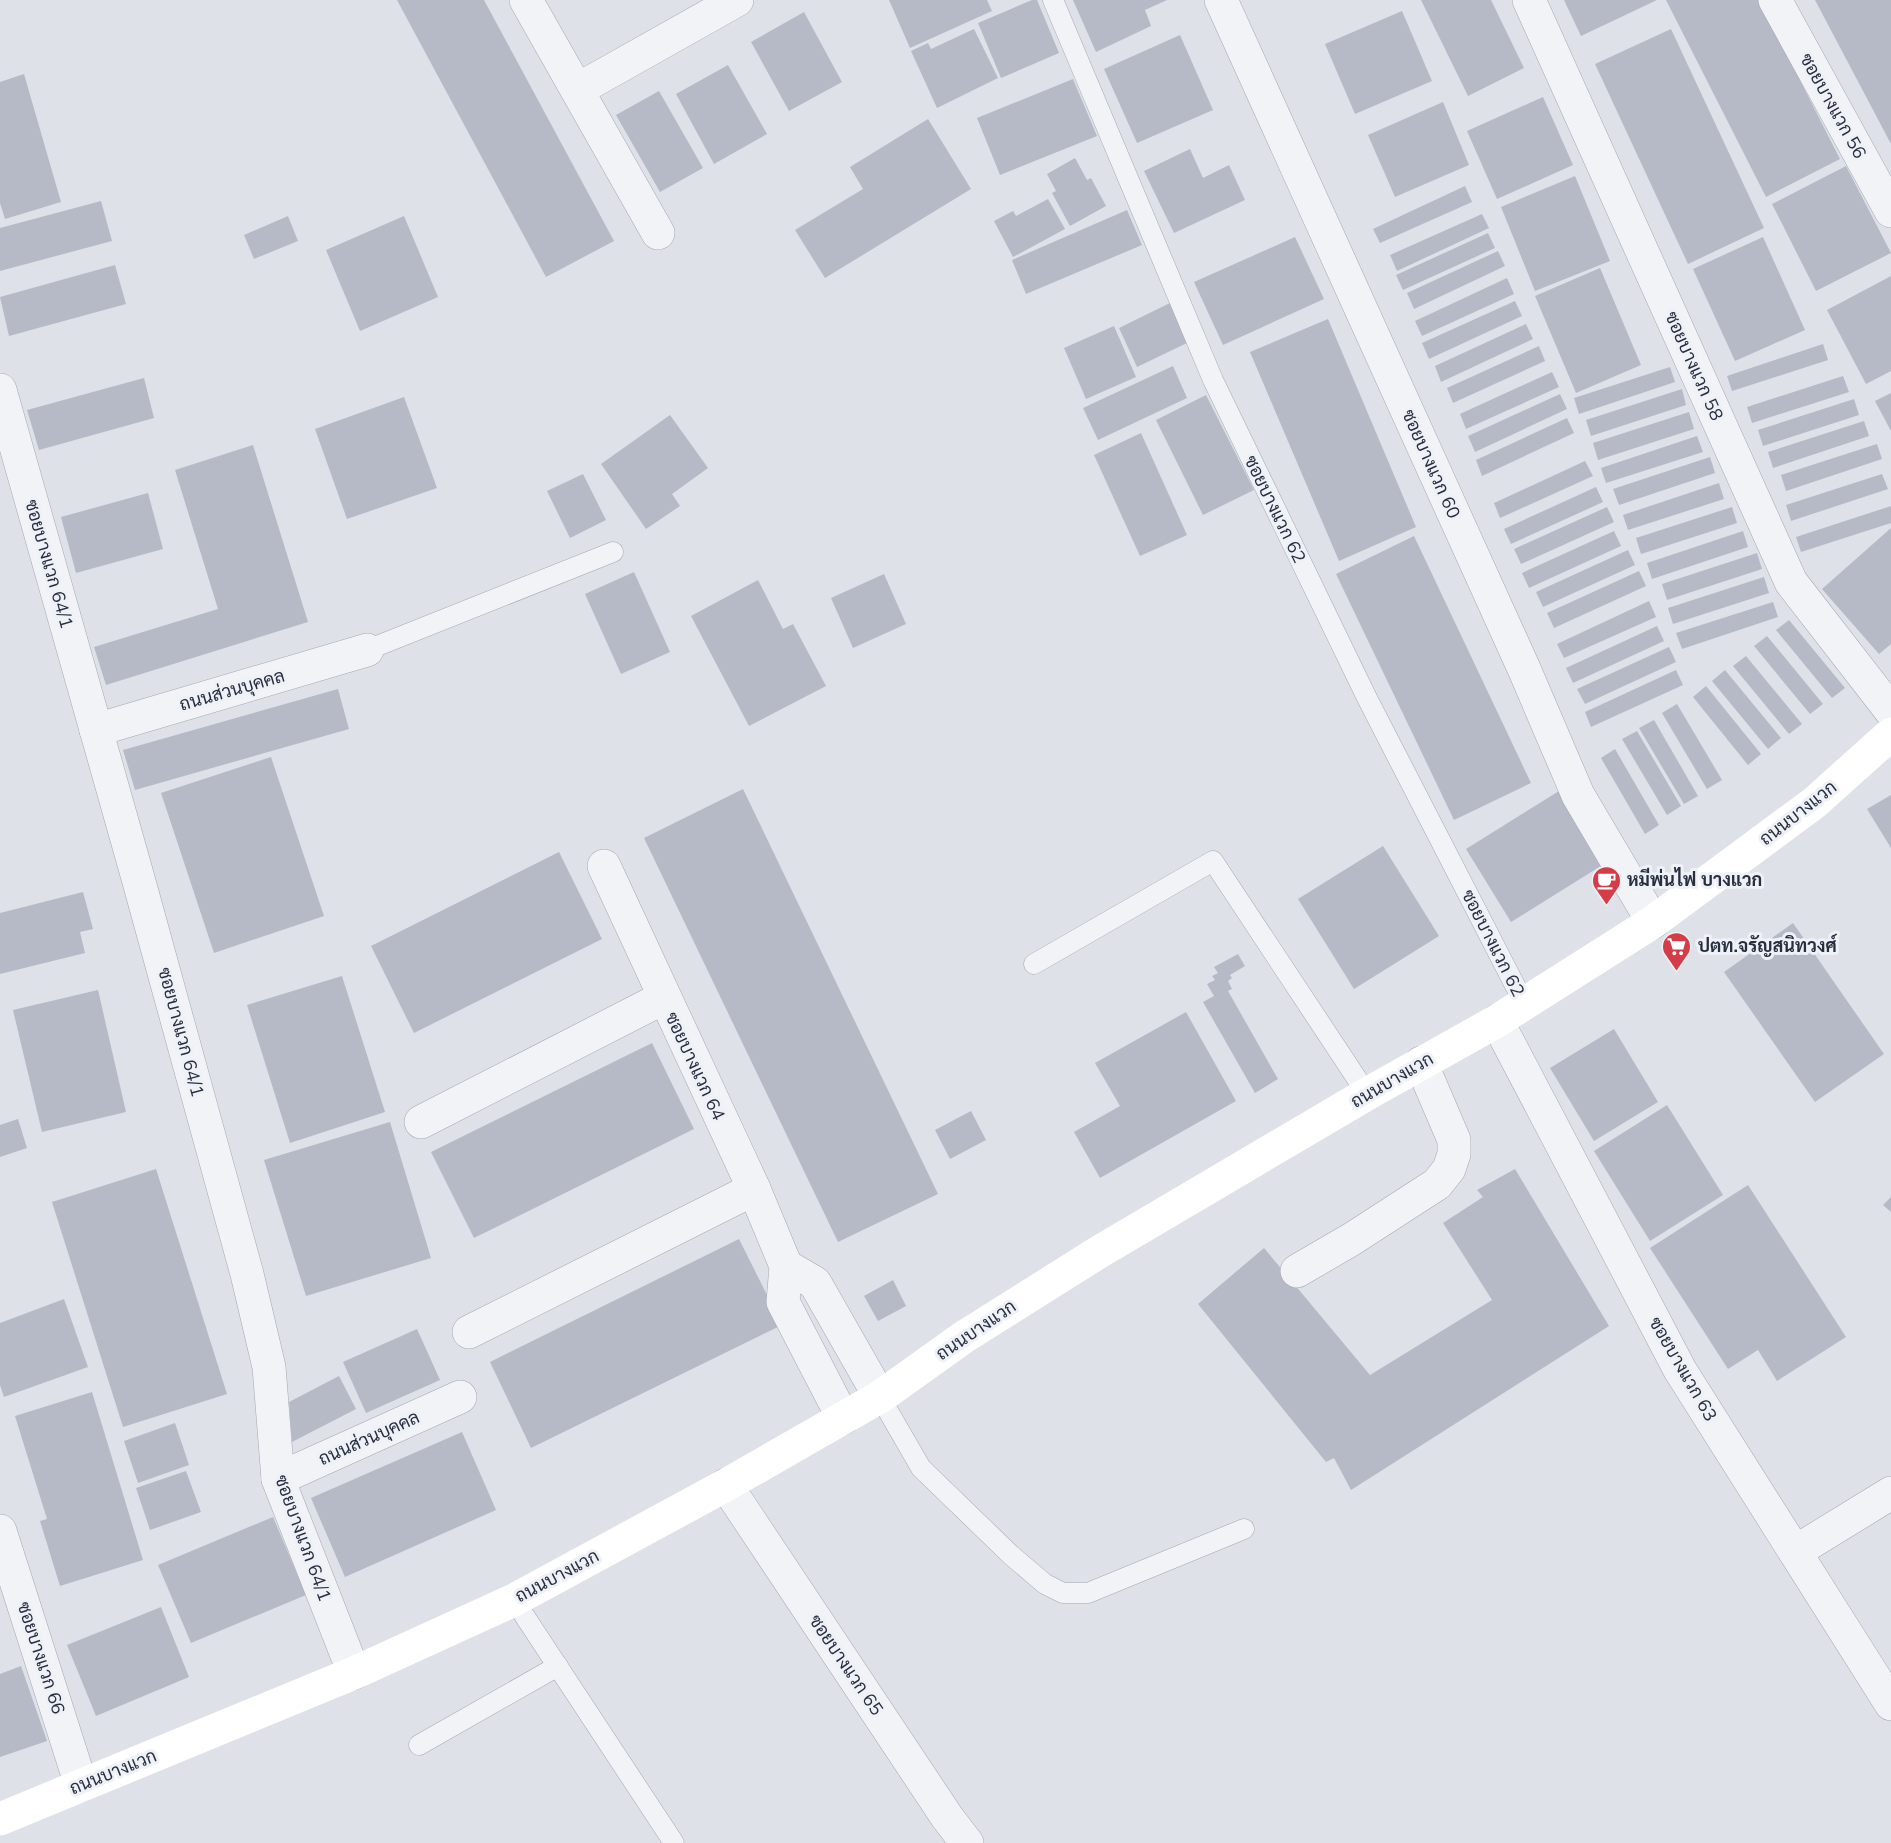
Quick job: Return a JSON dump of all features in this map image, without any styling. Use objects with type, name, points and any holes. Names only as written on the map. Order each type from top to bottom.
[{"type":"main road","name":"ถนนบางแวก","points":[[0,1819],[354,1673],[514,1600],[726,1485],[880,1397],[964,1336],[1099,1251],[1367,1094],[1525,1005],[1653,922],[1814,803],[1891,734]]},
{"type":"street","points":[[526,0],[658,233]]},
{"type":"street","points":[[577,90],[737,0]]},
{"type":"street","name":"ซอยบางแวก 60","points":[[1221,0],[1525,671],[1578,795],[1653,922]]},
{"type":"street","name":"ซอยบางแวก 58","points":[[1529,0],[1791,582],[1891,711]]},
{"type":"street","name":"ซอยบางแวก 56","points":[[1775,0],[1891,211]]},
{"type":"street","name":"ซอยบางแวก 64/1","points":[[0,390],[247,1274],[269,1367],[278,1479],[354,1673]]},
{"type":"street","name":"ถนนส่วนบุคคล","points":[[96,730],[367,650]]},
{"type":"street","name":"ซอยบางแวก 64","points":[[604,866],[663,998],[754,1189],[786,1266],[783,1302],[843,1418]]},
{"type":"street","points":[[421,1122],[663,998]]},
{"type":"street","name":"ซอยบางแวก 63","points":[[1497,1021],[1680,1370],[1891,1704]]},
{"type":"street","points":[[1298,1271],[1437,1184],[1449,1169],[1454,1154],[1454,1140],[1421,1063]]},
{"type":"street","points":[[469,1332],[754,1189]]},
{"type":"street","points":[[786,1266],[815,1283],[880,1397]]},
{"type":"street","name":"ถนนส่วนบุคคล","points":[[278,1479],[460,1397]]},
{"type":"street","name":"ซอยบางแวก 65","points":[[726,1485],[947,1817],[967,1843]]},
{"type":"street","points":[[1795,1552],[1891,1493]]},
{"type":"street","name":"ซอยบางแวก 66","points":[[0,1531],[81,1785]]},
{"type":"lane","name":"ซอยบางแวก 62","points":[[1053,0],[1213,381],[1367,698],[1525,1005]]},
{"type":"lane","points":[[367,650],[613,552]]},
{"type":"lane","points":[[1034,964],[1213,861],[1367,1094]]},
{"type":"lane","points":[[880,1397],[921,1468],[1012,1557],[1045,1584],[1063,1593],[1088,1593],[1244,1528]]},
{"type":"lane","points":[[514,1600],[674,1843]]},
{"type":"lane","points":[[419,1745],[558,1666]]},
{"type":"building","points":[[397,0],[484,0],[614,241],[546,277]]},
{"type":"building","points":[[889,0],[987,0],[992,11],[910,48]]},
{"type":"building","points":[[1032,0],[1037,0],[1059,53],[1001,78],[978,23]]},
{"type":"building","points":[[1073,0],[1167,0],[1145,10],[1151,26],[1096,52]]},
{"type":"building","points":[[1421,0],[1491,0],[1524,68],[1468,96]]},
{"type":"building","points":[[1564,0],[1657,0],[1581,36]]},
{"type":"building","points":[[1666,0],[1759,0],[1840,159],[1766,197]]},
{"type":"building","points":[[1815,0],[1891,0],[1891,144]]},
{"type":"building","points":[[1402,11],[1432,81],[1355,114],[1325,44]]},
{"type":"building","points":[[804,12],[842,82],[789,111],[751,42]]},
{"type":"building","points":[[974,29],[998,78],[937,108],[911,51],[928,43],[931,49]]},
{"type":"building","points":[[1671,29],[1764,228],[1688,264],[1595,64]]},
{"type":"building","points":[[1180,35],[1213,110],[1137,143],[1104,69]]},
{"type":"building","points":[[728,65],[767,134],[714,164],[676,94]]},
{"type":"building","points":[[24,74],[61,202],[5,219],[0,203],[0,82]]},
{"type":"building","points":[[1073,79],[1097,136],[1000,175],[977,118]]},
{"type":"building","points":[[659,91],[703,168],[660,192],[616,115]]},
{"type":"building","points":[[1543,97],[1573,165],[1497,199],[1467,131]]},
{"type":"building","points":[[1443,102],[1469,165],[1395,197],[1368,135]]},
{"type":"building","points":[[928,119],[971,189],[825,278],[795,230],[863,189],[850,167]]},
{"type":"building","points":[[1190,149],[1203,178],[1229,165],[1245,200],[1174,233],[1144,171]]},
{"type":"building","points":[[1075,158],[1087,180],[1091,178],[1106,206],[1070,226],[1052,193],[1056,191],[1047,174]]},
{"type":"building","points":[[1846,166],[1891,253],[1816,291],[1772,204]]},
{"type":"building","points":[[1575,176],[1610,261],[1535,291],[1501,207]]},
{"type":"building","points":[[1465,186],[1472,202],[1380,243],[1373,229]]},
{"type":"building","points":[[1048,199],[1065,229],[1013,257],[994,221],[1013,211],[1016,216]]},
{"type":"building","points":[[101,201],[112,241],[0,271],[0,228]]},
{"type":"building","points":[[1127,210],[1142,245],[1026,294],[1012,260]]},
{"type":"building","points":[[1482,214],[1489,228],[1397,271],[1390,255]]},
{"type":"building","points":[[288,216],[298,241],[254,259],[244,235]]},
{"type":"building","points":[[404,216],[438,297],[360,331],[326,250]]},
{"type":"building","points":[[1488,233],[1495,248],[1403,290],[1396,275]]},
{"type":"building","points":[[1295,237],[1324,299],[1223,345],[1194,282]]},
{"type":"building","points":[[1763,237],[1805,330],[1735,361],[1693,269]]},
{"type":"building","points":[[1498,251],[1505,266],[1414,309],[1407,293]]},
{"type":"building","points":[[115,265],[126,304],[9,336],[0,297]]},
{"type":"building","points":[[1600,268],[1641,365],[1576,393],[1535,296]]},
{"type":"building","points":[[1891,276],[1891,371],[1866,384],[1827,310]]},
{"type":"building","points":[[1507,278],[1514,294],[1422,336],[1415,321]]},
{"type":"building","points":[[1515,301],[1522,316],[1429,359],[1422,343]]},
{"type":"building","points":[[1170,303],[1189,342],[1137,367],[1119,328]]},
{"type":"building","points":[[1328,319],[1416,527],[1339,561],[1250,352]]},
{"type":"building","points":[[1526,324],[1533,339],[1441,382],[1435,366]]},
{"type":"building","points":[[1114,326],[1136,377],[1086,399],[1064,348]]},
{"type":"building","points":[[1823,344],[1828,360],[1732,391],[1727,376]]},
{"type":"building","points":[[1539,346],[1545,361],[1453,403],[1447,388]]},
{"type":"building","points":[[1173,366],[1187,398],[1098,440],[1083,408]]},
{"type":"building","points":[[1670,367],[1675,382],[1579,414],[1574,398]]},
{"type":"building","points":[[1552,372],[1559,387],[1466,429],[1460,414]]},
{"type":"building","points":[[1843,376],[1849,392],[1752,423],[1747,407]]},
{"type":"building","points":[[144,378],[154,418],[39,450],[27,410]]},
{"type":"building","points":[[1682,389],[1686,405],[1591,436],[1586,420]]},
{"type":"building","points":[[1891,393],[1891,431],[1875,401]]},
{"type":"building","points":[[1560,394],[1567,409],[1475,452],[1468,436]]},
{"type":"building","points":[[1206,395],[1254,490],[1203,515],[1156,420]]},
{"type":"building","points":[[404,397],[437,488],[347,519],[315,429]]},
{"type":"building","points":[[1854,399],[1859,415],[1763,446],[1758,430]]},
{"type":"building","points":[[1689,412],[1694,429],[1598,460],[1593,443]]},
{"type":"building","points":[[670,415],[708,468],[672,494],[680,506],[646,529],[601,464]]},
{"type":"building","points":[[1567,418],[1574,433],[1482,476],[1476,460]]},
{"type":"building","points":[[1864,421],[1869,436],[1773,468],[1768,452]]},
{"type":"building","points":[[1141,433],[1187,535],[1140,556],[1094,455]]},
{"type":"building","points":[[1697,436],[1703,452],[1606,483],[1601,468]]},
{"type":"building","points":[[1877,444],[1882,459],[1786,491],[1781,475]]},
{"type":"building","points":[[253,445],[308,622],[106,685],[94,647],[218,609],[175,470]]},
{"type":"building","points":[[1710,457],[1715,473],[1619,505],[1613,489]]},
{"type":"building","points":[[1585,461],[1593,476],[1500,518],[1494,503]]},
{"type":"building","points":[[583,474],[606,520],[570,538],[547,491]]},
{"type":"building","points":[[1882,474],[1888,489],[1791,521],[1786,505]]},
{"type":"building","points":[[1719,483],[1724,499],[1628,530],[1623,515]]},
{"type":"building","points":[[1596,487],[1603,502],[1511,544],[1504,529]]},
{"type":"building","points":[[148,493],[163,549],[76,573],[61,517]]},
{"type":"building","points":[[1891,506],[1891,523],[1801,552],[1796,537]]},
{"type":"building","points":[[1607,507],[1614,522],[1521,564],[1514,549]]},
{"type":"building","points":[[1732,507],[1737,523],[1641,554],[1636,538]]},
{"type":"building","points":[[1891,528],[1891,644],[1879,654],[1822,589]]},
{"type":"building","points":[[1614,531],[1621,546],[1529,588],[1522,573]]},
{"type":"building","points":[[1743,531],[1748,547],[1652,579],[1647,563]]},
{"type":"building","points":[[1414,536],[1531,783],[1454,820],[1336,574]]},
{"type":"building","points":[[1628,550],[1635,565],[1543,607],[1536,592]]},
{"type":"building","points":[[1757,553],[1762,569],[1667,600],[1662,584]]},
{"type":"building","points":[[1639,571],[1646,586],[1554,628],[1547,613]]},
{"type":"building","points":[[634,572],[670,652],[621,674],[585,594]]},
{"type":"building","points":[[884,574],[906,624],[853,648],[831,598]]},
{"type":"building","points":[[1764,577],[1769,593],[1673,624],[1668,608]]},
{"type":"building","points":[[758,580],[783,629],[793,624],[826,686],[749,726],[691,616]]},
{"type":"building","points":[[1649,601],[1656,617],[1564,658],[1557,644]]},
{"type":"building","points":[[1773,602],[1778,617],[1682,649],[1676,633]]},
{"type":"building","points":[[1789,620],[1845,688],[1832,698],[1776,630]]},
{"type":"building","points":[[1657,626],[1664,641],[1573,683],[1566,668]]},
{"type":"building","points":[[1767,636],[1823,704],[1810,714],[1754,646]]},
{"type":"building","points":[[1669,647],[1676,662],[1585,704],[1577,689]]},
{"type":"building","points":[[1746,656],[1802,724],[1789,734],[1733,666]]},
{"type":"building","points":[[1676,670],[1683,685],[1591,727],[1585,712]]},
{"type":"building","points":[[1725,670],[1781,738],[1768,749],[1712,681]]},
{"type":"building","points":[[1706,686],[1761,754],[1748,765],[1693,697]]},
{"type":"building","points":[[338,689],[349,729],[135,790],[123,750]]},
{"type":"building","points":[[1677,704],[1722,780],[1707,789],[1662,713]]},
{"type":"building","points":[[1654,720],[1698,796],[1684,804],[1639,728]]},
{"type":"building","points":[[1637,731],[1681,806],[1667,815],[1622,739]]},
{"type":"building","points":[[1615,749],[1659,825],[1645,834],[1601,758]]},
{"type":"building","points":[[271,757],[324,916],[214,953],[161,793]]},
{"type":"building","points":[[743,789],[938,1194],[838,1242],[644,838]]},
{"type":"building","points":[[1559,791],[1604,864],[1511,922],[1466,849]]},
{"type":"building","points":[[1891,795],[1891,848],[1867,809]]},
{"type":"building","points":[[1383,846],[1439,936],[1354,989],[1298,899]]},
{"type":"building","points":[[559,852],[602,939],[414,1033],[371,946]]},
{"type":"building","points":[[83,892],[93,929],[80,932],[85,953],[0,974],[0,913]]},
{"type":"building","points":[[1793,923],[1884,1054],[1815,1102],[1724,972]]},
{"type":"building","points":[[1238,954],[1245,966],[1230,975],[1232,978],[1228,981],[1232,989],[1228,991],[1278,1079],[1255,1093],[1203,1002],[1214,996],[1207,984],[1215,980],[1212,976],[1218,973],[1214,967]]},
{"type":"building","points":[[342,976],[385,1112],[290,1143],[247,1005]]},
{"type":"building","points":[[98,990],[126,1112],[42,1132],[13,1010]]},
{"type":"building","points":[[1186,1012],[1236,1101],[1100,1178],[1074,1132],[1120,1106],[1095,1063]]},
{"type":"building","points":[[1614,1029],[1658,1102],[1594,1141],[1550,1068]]},
{"type":"building","points":[[652,1043],[694,1129],[474,1238],[431,1152]]},
{"type":"building","points":[[1667,1105],[1723,1195],[1650,1241],[1594,1151]]},
{"type":"building","points":[[971,1111],[986,1140],[950,1159],[935,1130]]},
{"type":"building","points":[[18,1119],[27,1148],[0,1157],[0,1125]]},
{"type":"building","points":[[390,1122],[431,1258],[306,1296],[264,1160]]},
{"type":"building","points":[[156,1169],[227,1394],[123,1427],[52,1202]]},
{"type":"building","points":[[1515,1169],[1609,1326],[1351,1490],[1334,1458],[1326,1462],[1198,1304],[1264,1248],[1370,1375],[1492,1300],[1443,1223],[1483,1197],[1477,1190]]},
{"type":"building","points":[[1748,1185],[1846,1337],[1777,1381],[1758,1350],[1728,1369],[1650,1248]]},
{"type":"building","points":[[1891,1197],[1891,1212],[1883,1205]]},
{"type":"building","points":[[739,1239],[782,1325],[531,1448],[490,1362]]},
{"type":"building","points":[[893,1280],[906,1306],[878,1321],[864,1296]]},
{"type":"building","points":[[64,1299],[88,1367],[4,1397],[0,1385],[0,1323]]},
{"type":"building","points":[[417,1329],[440,1380],[366,1413],[343,1362]]},
{"type":"building","points":[[339,1376],[356,1409],[292,1442],[289,1402]]},
{"type":"building","points":[[92,1392],[143,1560],[60,1586],[40,1521],[47,1519],[15,1416]]},
{"type":"building","points":[[175,1423],[189,1465],[138,1483],[124,1441]]},
{"type":"building","points":[[462,1432],[496,1510],[345,1577],[311,1498]]},
{"type":"building","points":[[186,1471],[201,1512],[150,1530],[136,1488]]},
{"type":"building","points":[[273,1517],[306,1595],[191,1643],[158,1565]]},
{"type":"building","points":[[161,1607],[189,1677],[96,1716],[67,1645]]},
{"type":"building","points":[[21,1666],[47,1741],[0,1757],[0,1674]]},
{"type":"place","name":"หมีพ่นไฟ บางแวก","points":[[1606,906]]},
{"type":"place","name":"ปตท.จรัญสนิทวงศ์","points":[[1677,972]]}]
